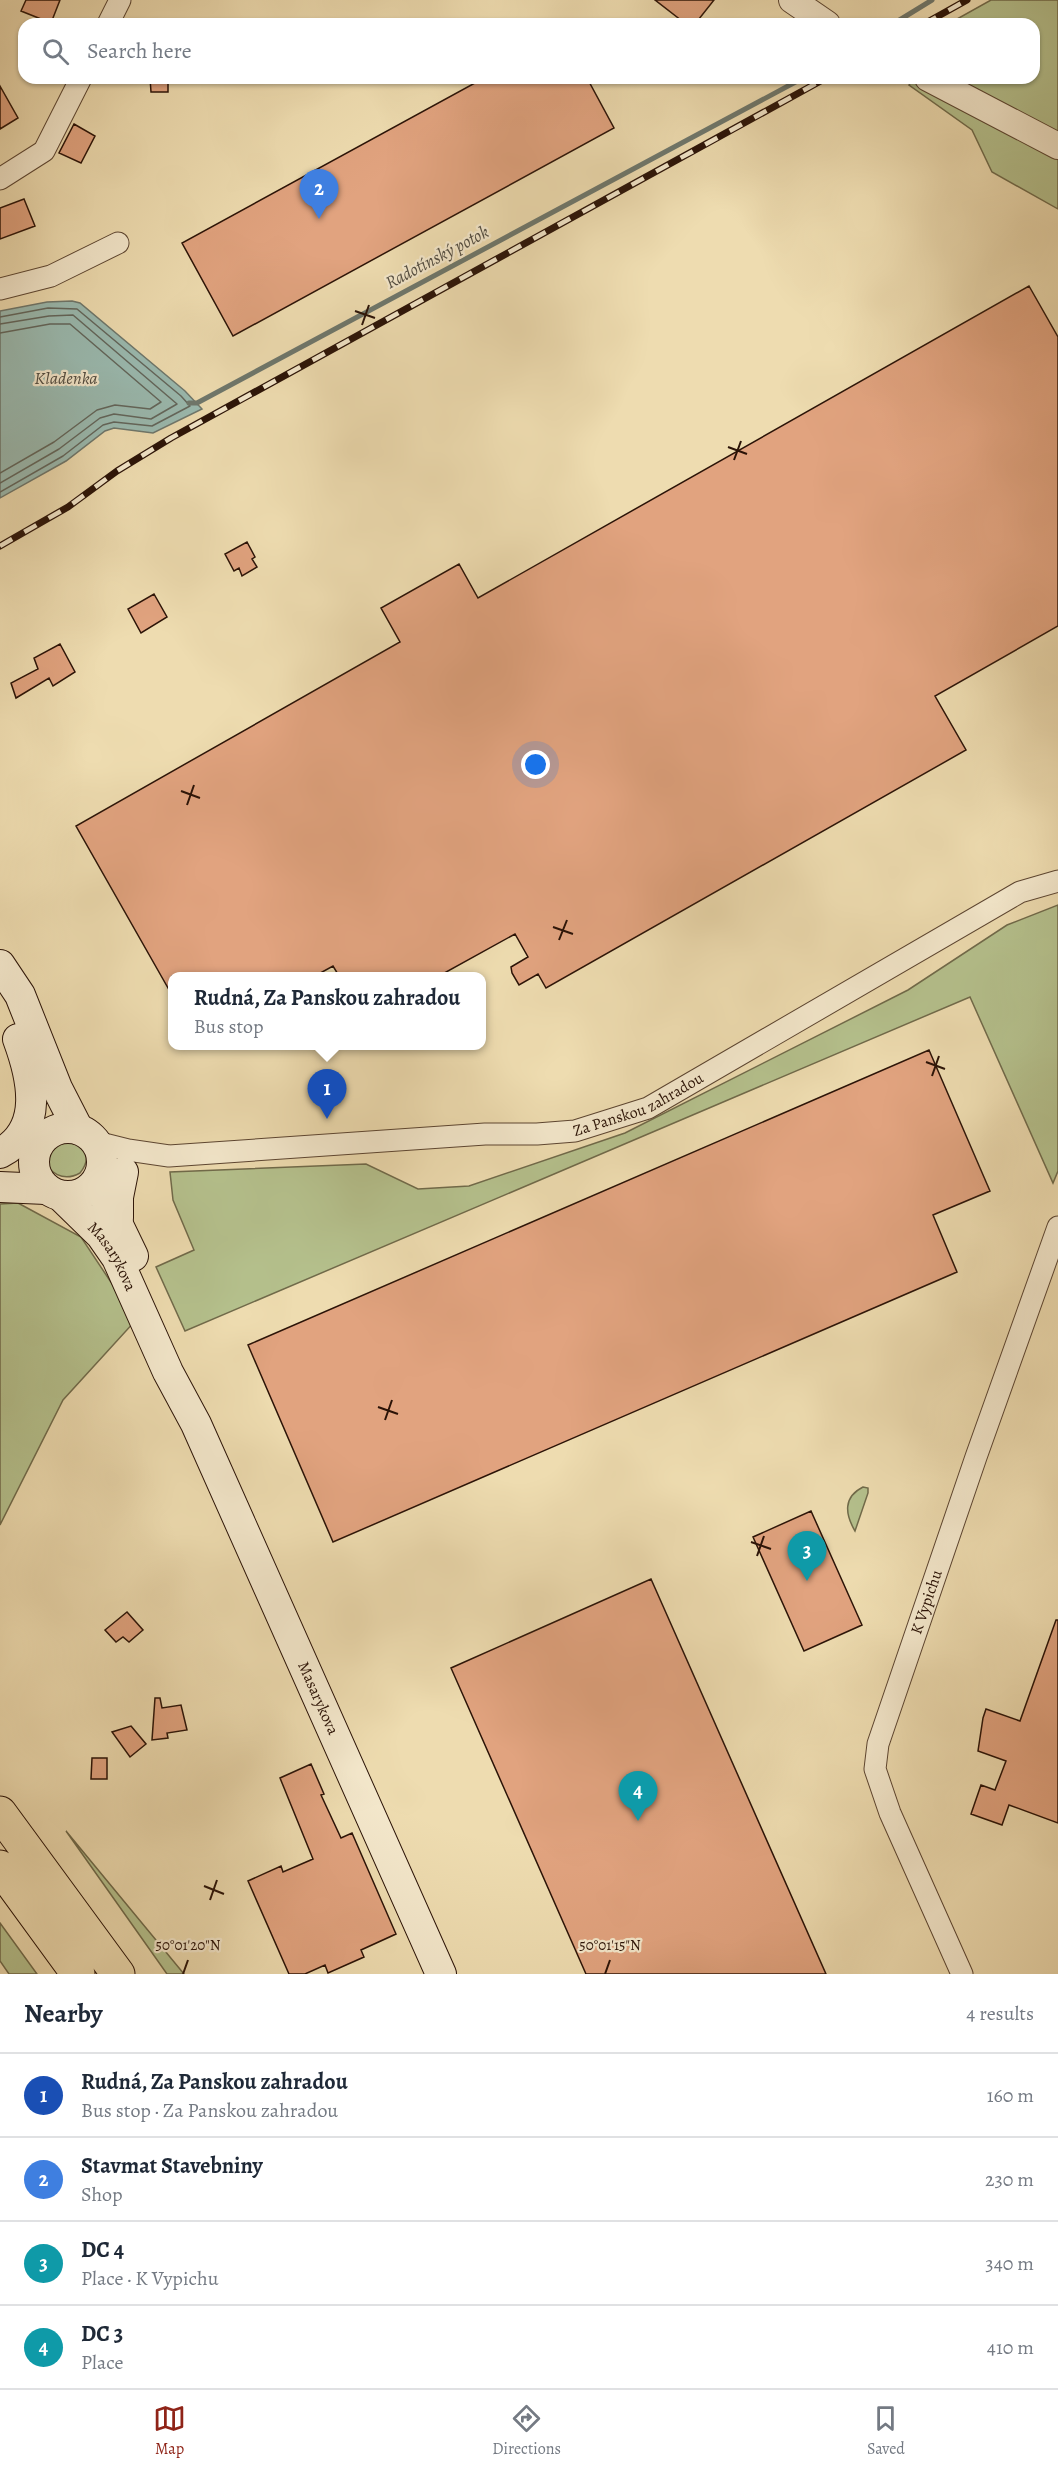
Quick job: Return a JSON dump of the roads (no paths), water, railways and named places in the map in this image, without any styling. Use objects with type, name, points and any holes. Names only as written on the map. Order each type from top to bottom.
[{"type":"highway","points":[[0,1813],[118,1974]]},
{"type":"highway","points":[[0,1867],[78,1974]]},
{"type":"main road","points":[[0,965],[20,995],[57,1088],[102,1159],[108,1177],[82,1193],[0,1187]]},
{"type":"main road","points":[[0,974],[41,1075],[45,1098],[35,1172],[54,1192]]},
{"type":"main road","points":[[0,998],[19,1040],[29,1071],[32,1101],[22,1135],[15,1144],[0,1153]]},
{"type":"main road","points":[[0,1169],[40,1147],[61,1128],[87,1136]]},
{"type":"main road","name":"Masarykova","points":[[108,1177],[118,1197],[119,1226],[180,1371],[196,1424]]},
{"type":"main road","name":"Masarykova","points":[[54,1192],[101,1234],[117,1258],[168,1372],[196,1424],[441,1974]]},
{"type":"street","points":[[111,18],[120,0]]},
{"type":"street","points":[[792,0],[818,18]]},
{"type":"street","points":[[0,179],[44,151],[78,84]]},
{"type":"street","points":[[939,84],[1058,146]]},
{"type":"street","points":[[0,289],[51,276],[117,243]]},
{"type":"street","name":"Za Panskou zahradou","points":[[87,1136],[128,1150],[169,1156],[485,1134],[575,1131],[648,1108],[1020,892],[1058,881]]},
{"type":"street","name":"Za Panskou zahradou","points":[[108,1177],[159,1162],[169,1156]]},
{"type":"street","name":"K Vypichu","points":[[962,1974],[890,1814],[875,1769],[878,1744],[972,1467],[1058,1227]]},
{"type":"water","name":"Kladenka","points":[[47,302],[80,303],[185,391],[202,409],[153,433],[114,428],[105,431],[66,461],[0,498],[0,311]]},
{"type":"waterway","name":"Radotínský potok","points":[[903,18],[932,0]]},
{"type":"waterway","name":"Radotínský potok","points":[[189,403],[197,403],[792,84]]},
{"type":"railway","points":[[935,18],[967,0]]},
{"type":"railway","points":[[0,546],[68,507],[117,471],[171,438],[815,84]]},
{"type":"place","name":"Stavmat Stavebniny","points":[[319,219]]},
{"type":"place","name":"Rudná, Za Panskou zahradou","points":[[327,1119]]},
{"type":"place","name":"DC 4","points":[[807,1581]]},
{"type":"place","name":"DC 3","points":[[638,1821]]}]
